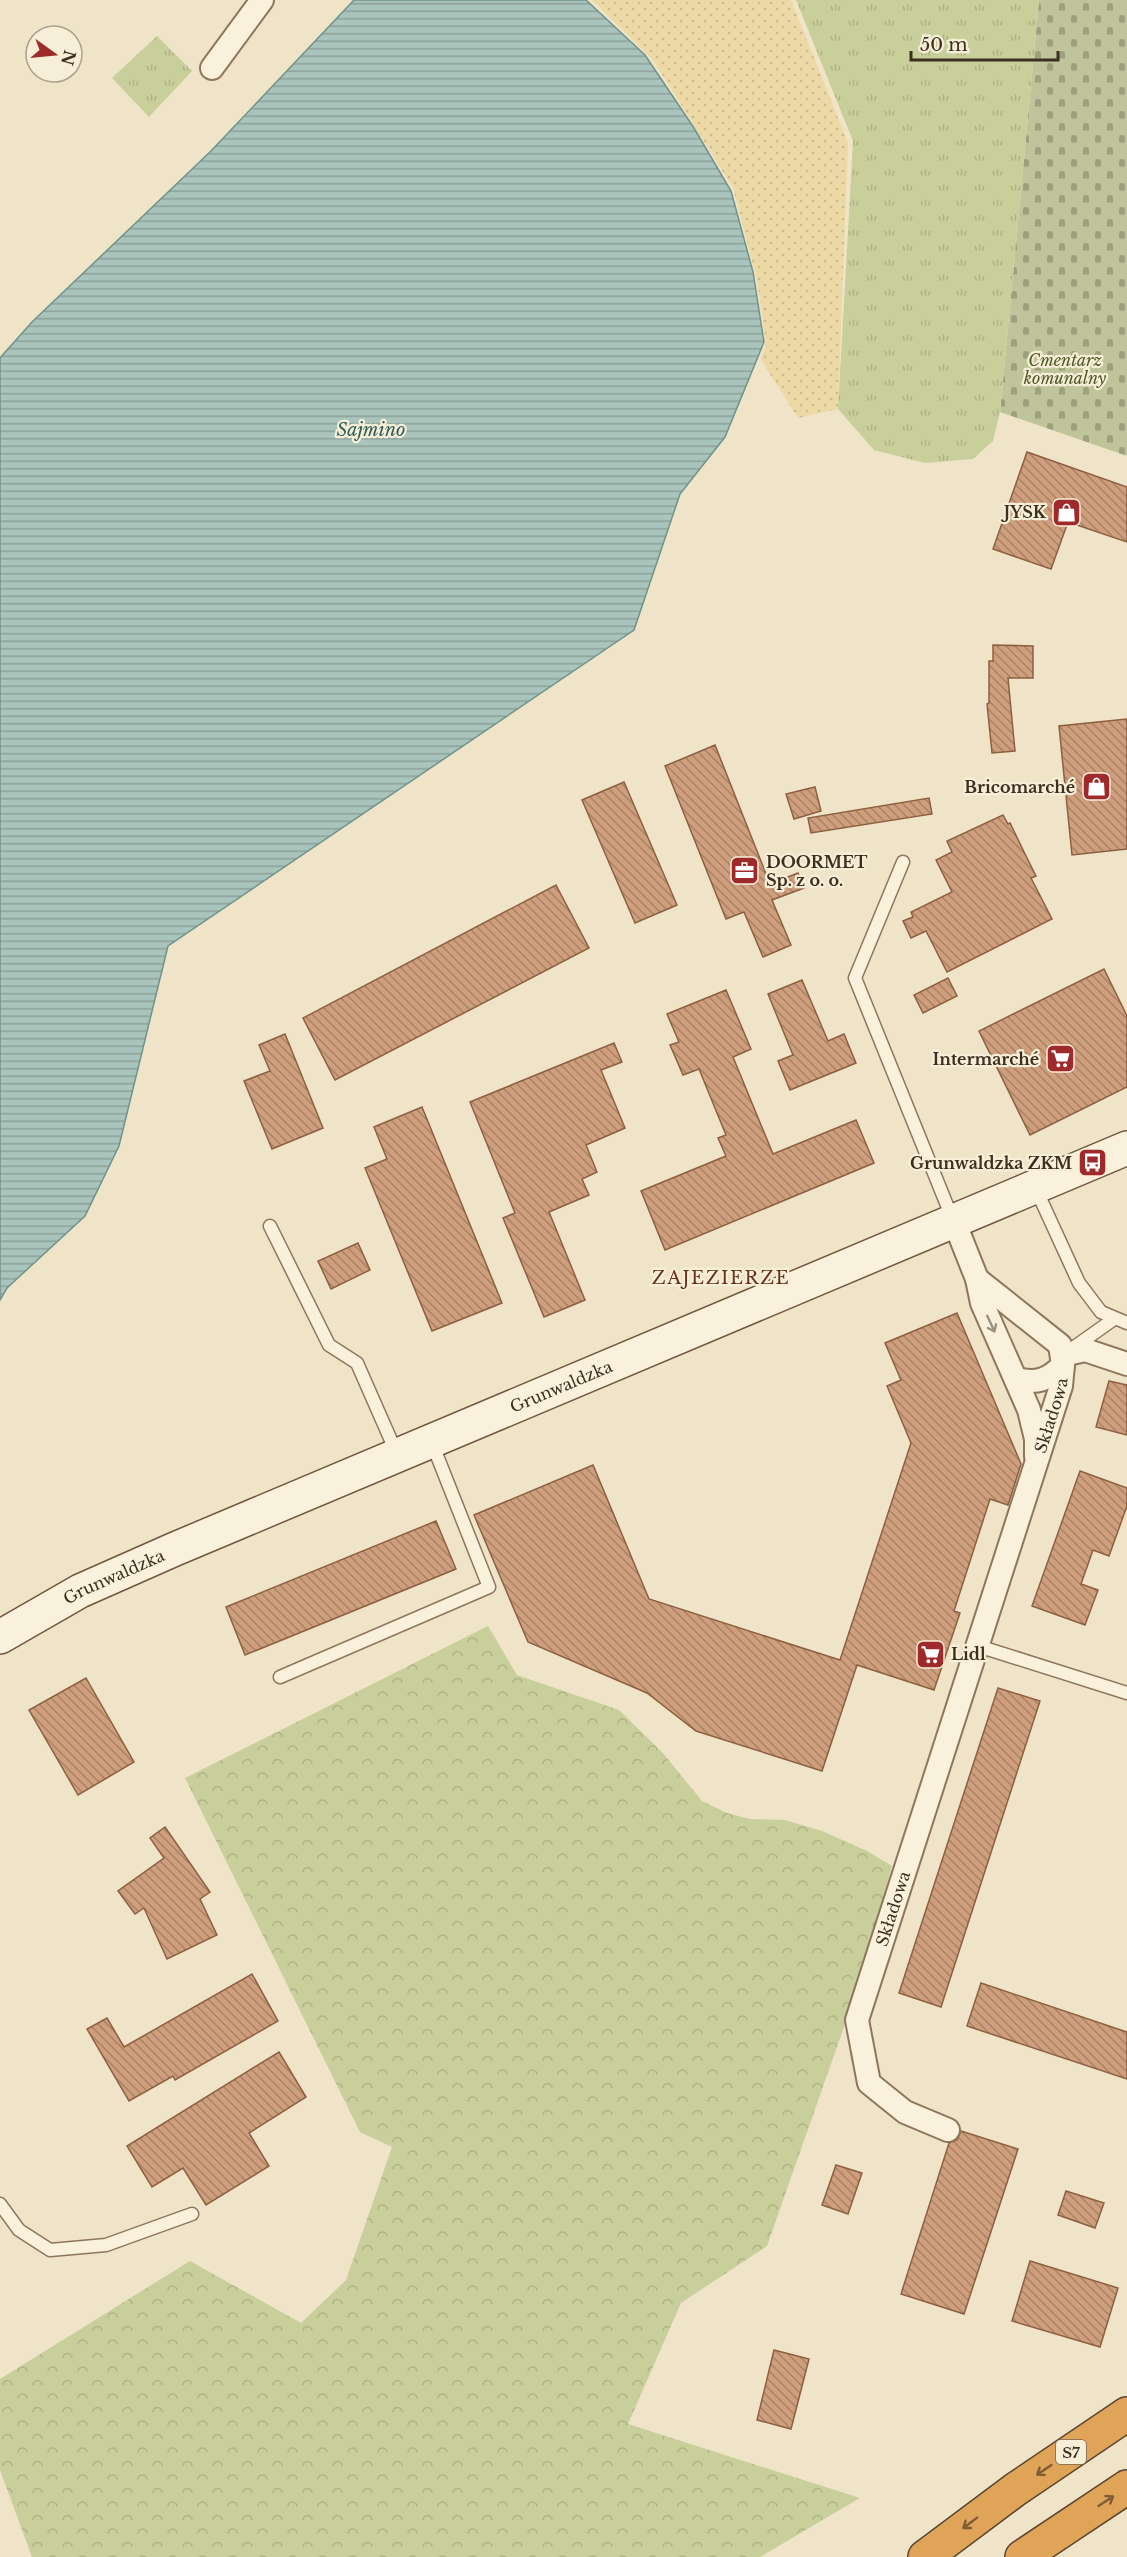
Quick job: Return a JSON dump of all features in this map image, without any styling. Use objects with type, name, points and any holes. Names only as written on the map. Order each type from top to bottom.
[{"type":"highway","name":"S7","points":[[925,2557],[1016,2489],[1127,2414]]},
{"type":"highway","points":[[1022,2557],[1127,2487]]},
{"type":"main road","name":"Grunwaldzka","points":[[0,1637],[80,1591],[1127,1148]]},
{"type":"street","points":[[212,68],[262,0]]},
{"type":"street","name":"Składowa","points":[[954,1221],[977,1279],[982,1303],[1029,1410],[1036,1439],[1037,1466]]},
{"type":"street","name":"Składowa","points":[[948,2130],[905,2112],[869,2083],[857,2020],[1061,1386],[1063,1360],[1060,1346],[977,1279]]},
{"type":"street","points":[[1004,1352],[1018,1334],[1038,1326]]},
{"type":"street","name":"Składowa","points":[[1016,1379],[1040,1382],[1052,1376],[1063,1360],[1085,1350],[1127,1364]]},
{"type":"lane","points":[[903,862],[855,978],[954,1221]]},
{"type":"lane","points":[[1035,1187],[1079,1283],[1101,1312],[1127,1323]]},
{"type":"lane","points":[[270,1226],[329,1345],[357,1363],[397,1455]]},
{"type":"lane","points":[[1063,1360],[1114,1319]]},
{"type":"lane","points":[[280,1677],[489,1587],[431,1441]]},
{"type":"lane","points":[[978,1646],[1127,1693]]},
{"type":"lane","points":[[0,2204],[19,2230],[50,2250],[106,2245],[192,2214]]},
{"type":"green space","points":[[796,0],[1039,0],[1000,412],[993,441],[973,459],[925,463],[874,450],[838,409],[853,141]]},
{"type":"green space","name":"Cmentarz komunalny","points":[[1039,0],[1127,0],[1127,456],[1000,412]]},
{"type":"green space","points":[[157,36],[192,71],[149,117],[112,78]]},
{"type":"green space","points":[[488,1626],[517,1675],[619,1710],[662,1752],[702,1801],[727,1813],[750,1819],[785,1820],[822,1831],[867,1851],[892,1866],[857,1990],[767,2246],[681,2303],[628,2424],[860,2498],[760,2557],[32,2557],[0,2470],[0,2379],[190,2261],[301,2323],[346,2280],[392,2147],[360,2132],[185,1778]]},
{"type":"sand","points":[[592,0],[791,0],[848,143],[838,409],[798,418],[761,360],[766,344],[757,280],[733,188],[653,60]]},
{"type":"water","name":"Sajmino","points":[[354,0],[586,0],[645,55],[694,128],[731,191],[753,272],[764,342],[725,437],[680,494],[634,630],[168,946],[119,1146],[85,1216],[7,1288],[0,1300],[0,358],[32,322],[211,151]]},
{"type":"building","name":"JYSK","points":[[1027,452],[1127,487],[1127,542],[1068,522],[1051,569],[993,549]]},
{"type":"building","points":[[993,645],[1033,646],[1033,678],[1008,678],[1015,751],[992,753],[987,704],[989,703],[989,661],[993,661]]},
{"type":"building","name":"Bricomarché","points":[[1127,719],[1127,849],[1072,855],[1059,726]]},
{"type":"building","points":[[715,745],[770,884],[798,873],[804,888],[772,900],[791,945],[763,957],[744,912],[726,919],[665,766]]},
{"type":"building","points":[[624,782],[677,905],[635,923],[582,800]]},
{"type":"building","points":[[815,787],[821,811],[794,819],[786,794]]},
{"type":"building","points":[[929,798],[932,814],[811,833],[808,818]]},
{"type":"building","points":[[1003,815],[1008,824],[1010,823],[1036,876],[1031,878],[1052,919],[947,972],[926,931],[911,938],[903,921],[913,917],[911,912],[952,892],[936,860],[952,852],[947,841]]},
{"type":"building","points":[[556,885],[589,948],[335,1080],[303,1018]]},
{"type":"building","name":"Intermarché","points":[[1104,969],[1127,1016],[1127,1087],[1030,1135],[979,1031]]},
{"type":"building","points":[[948,978],[957,996],[923,1013],[914,995]]},
{"type":"building","points":[[802,980],[828,1041],[844,1034],[856,1063],[790,1090],[778,1061],[793,1055],[768,994]]},
{"type":"building","points":[[726,990],[751,1049],[733,1057],[773,1154],[856,1120],[874,1163],[665,1250],[641,1191],[726,1156],[718,1138],[726,1135],[699,1069],[683,1075],[670,1045],[679,1042],[667,1014]]},
{"type":"building","points":[[285,1034],[323,1128],[272,1149],[244,1081],[270,1071],[259,1045]]},
{"type":"building","points":[[614,1043],[622,1062],[601,1070],[625,1128],[586,1145],[597,1172],[582,1179],[589,1195],[549,1212],[585,1300],[544,1317],[503,1218],[515,1213],[470,1102]]},
{"type":"building","points":[[422,1107],[502,1303],[432,1331],[365,1168],[387,1159],[374,1127]]},
{"type":"building","points":[[358,1243],[370,1270],[331,1289],[318,1261]]},
{"type":"building","points":[[957,1313],[1021,1464],[1008,1505],[990,1499],[954,1611],[960,1613],[934,1690],[857,1665],[822,1771],[696,1731],[647,1693],[528,1642],[474,1515],[593,1465],[649,1599],[840,1660],[911,1443],[887,1386],[901,1380],[885,1343]]},
{"type":"building","points":[[1109,1381],[1127,1385],[1127,1435],[1096,1427]]},
{"type":"building","points":[[1080,1471],[1127,1488],[1127,1506],[1109,1556],[1093,1550],[1081,1584],[1098,1590],[1085,1625],[1032,1606]]},
{"type":"building","points":[[436,1521],[456,1569],[245,1655],[226,1607]]},
{"type":"building","points":[[86,1678],[134,1762],[78,1795],[29,1710]]},
{"type":"building","points":[[998,1688],[1040,1701],[941,2007],[899,1993]]},
{"type":"building","points":[[165,1827],[210,1892],[200,1899],[217,1935],[167,1959],[144,1908],[135,1914],[118,1891],[164,1858],[150,1838]]},
{"type":"building","points":[[252,1974],[278,2021],[175,2080],[173,2076],[129,2101],[87,2029],[107,2018],[124,2047]]},
{"type":"building","points":[[981,1983],[1127,2032],[1127,2079],[967,2026]]},
{"type":"building","points":[[279,2052],[306,2097],[249,2133],[269,2166],[206,2205],[183,2168],[152,2187],[127,2146]]},
{"type":"building","points":[[961,2131],[1018,2149],[964,2314],[901,2294],[949,2143],[957,2140]]},
{"type":"building","points":[[836,2165],[862,2173],[848,2214],[822,2205]]},
{"type":"building","points":[[1066,2191],[1104,2203],[1095,2228],[1058,2215]]},
{"type":"building","points":[[1030,2261],[1118,2288],[1100,2347],[1012,2321]]},
{"type":"building","points":[[774,2350],[809,2359],[791,2429],[757,2420]]},
{"type":"place","name":"JYSK","points":[[1067,512]]},
{"type":"place","name":"Bricomarché","points":[[1096,787]]},
{"type":"place","name":"DOORMET Sp. z o. o.","points":[[745,871]]},
{"type":"place","name":"Intermarché","points":[[1060,1059]]},
{"type":"place","name":"Grunwaldzka ZKM","points":[[1093,1163]]},
{"type":"place","name":"Lidl","points":[[930,1654]]},
{"type":"district","name":"ZAJEZIERZE","points":[[721,1278]]}]
